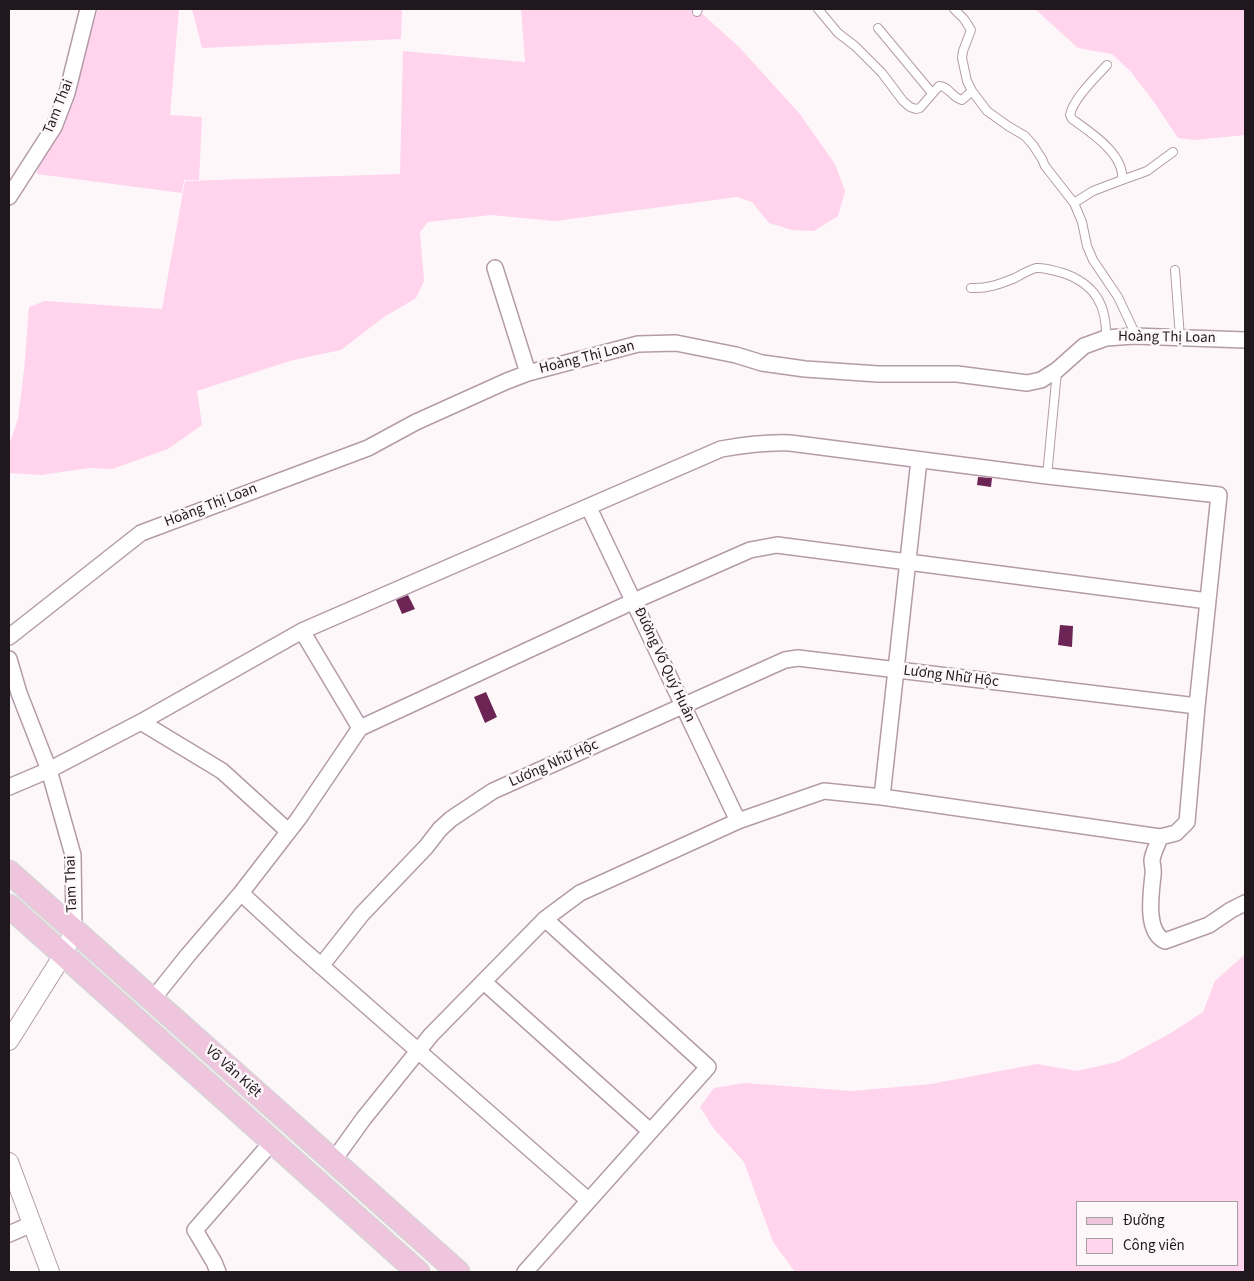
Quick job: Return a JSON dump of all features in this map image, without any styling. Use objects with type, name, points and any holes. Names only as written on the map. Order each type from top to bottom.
[{"type":"main road","name":"Võ Văn Kiệt","points":[[9,872],[458,1272]]},
{"type":"main road","name":"Võ Văn Kiệt","points":[[9,906],[418,1272]]},
{"type":"street","name":"Tam Thai","points":[[9,197],[54,127],[67,93],[88,9]]},
{"type":"street","points":[[495,268],[528,373]]},
{"type":"street","name":"Hoàng Thị Loan","points":[[9,636],[141,532],[368,448],[416,422],[476,394],[528,373],[638,344],[676,343],[762,362],[805,369],[868,374],[957,374],[1027,384],[1041,380],[1057,370],[1084,346],[1110,337],[1137,336],[1245,340]]},
{"type":"street","points":[[9,787],[49,770],[142,722],[302,631],[589,508],[721,449],[746,444],[790,443],[1047,476],[1219,495],[1187,822],[1176,833],[1160,837],[882,797],[824,791],[738,821],[580,893],[545,919],[431,1035],[364,1118],[333,1161]]},
{"type":"street","points":[[882,797],[919,460]]},
{"type":"street","name":"Đường Võ Quý Huân","points":[[589,508],[738,821]]},
{"type":"street","points":[[152,1000],[241,893],[299,818],[360,728],[634,601],[750,550],[777,545],[1208,602]]},
{"type":"street","points":[[302,631],[360,728]]},
{"type":"street","name":"Tam Thai","points":[[9,658],[19,692],[49,770],[73,856],[74,930],[63,955],[9,1041]]},
{"type":"street","name":"Lương Nhữ Hộc","points":[[321,966],[362,914],[451,819],[493,791],[785,660],[798,658],[1197,706]]},
{"type":"street","points":[[142,722],[222,771],[288,831]]},
{"type":"street","points":[[1160,837],[1152,860],[1153,874],[1150,904],[1152,925],[1160,939],[1165,942],[1209,925],[1245,903]]},
{"type":"street","points":[[241,893],[321,966],[588,1200]]},
{"type":"street","points":[[525,1272],[708,1067],[545,919]]},
{"type":"street","points":[[484,982],[650,1131]]},
{"type":"street","points":[[218,1272],[195,1230],[272,1142]]},
{"type":"street","points":[[9,1162],[50,1272]]},
{"type":"street","points":[[9,1234],[32,1224]]},
{"type":"lane","points":[[818,9],[838,33],[855,46],[882,73],[903,101],[910,107],[920,108],[939,86],[942,86],[962,100],[972,91]]},
{"type":"lane","points":[[954,9],[971,30],[962,58],[967,82],[972,91],[988,111],[1016,130],[1038,150],[1045,166],[1074,203],[1082,222],[1087,246],[1093,260],[1118,298],[1137,336]]},
{"type":"lane","points":[[878,28],[932,93]]},
{"type":"lane","points":[[1107,65],[1081,95],[1070,110],[1070,115],[1072,119],[1108,148],[1121,169],[1122,180]]},
{"type":"lane","points":[[1074,203],[1093,191],[1147,171],[1173,152]]},
{"type":"lane","points":[[970,288],[980,289],[993,286],[1037,268],[1066,274],[1079,280],[1096,295],[1105,316],[1110,337]]},
{"type":"lane","points":[[1175,270],[1180,338]]},
{"type":"lane","points":[[1047,476],[1057,370]]},
{"type":"green space","points":[[98,9],[179,9],[170,115],[202,117],[199,180],[184,180],[182,193],[37,174],[39,157],[64,116]]},
{"type":"green space","points":[[192,9],[402,9],[401,39],[202,48]]},
{"type":"green space","points":[[521,9],[697,9],[739,47],[799,113],[835,164],[845,191],[838,216],[814,231],[792,230],[769,223],[752,202],[737,197],[555,221],[491,215],[428,222],[420,232],[424,281],[416,298],[384,317],[341,350],[293,360],[197,391],[202,425],[168,449],[112,469],[89,468],[41,475],[9,473],[9,445],[18,419],[29,307],[45,301],[162,309],[185,181],[400,174],[403,51],[525,62]]},
{"type":"green space","points":[[1035,9],[1245,9],[1245,135],[1194,140],[1178,138],[1131,72],[1112,54],[1078,48]]},
{"type":"green space","points":[[1245,954],[1245,1272],[795,1272],[773,1242],[744,1162],[714,1129],[700,1107],[714,1088],[745,1083],[852,1091],[931,1084],[1037,1064],[1077,1071],[1117,1062],[1171,1033],[1203,1012],[1215,981]]},
{"type":"building","points":[[978,477],[992,478],[991,487],[977,485]]},
{"type":"building","points":[[408,595],[415,609],[402,614],[396,600]]},
{"type":"building","points":[[1060,625],[1073,626],[1072,647],[1058,645]]},
{"type":"building","points":[[486,692],[497,717],[485,723],[474,697]]}]
